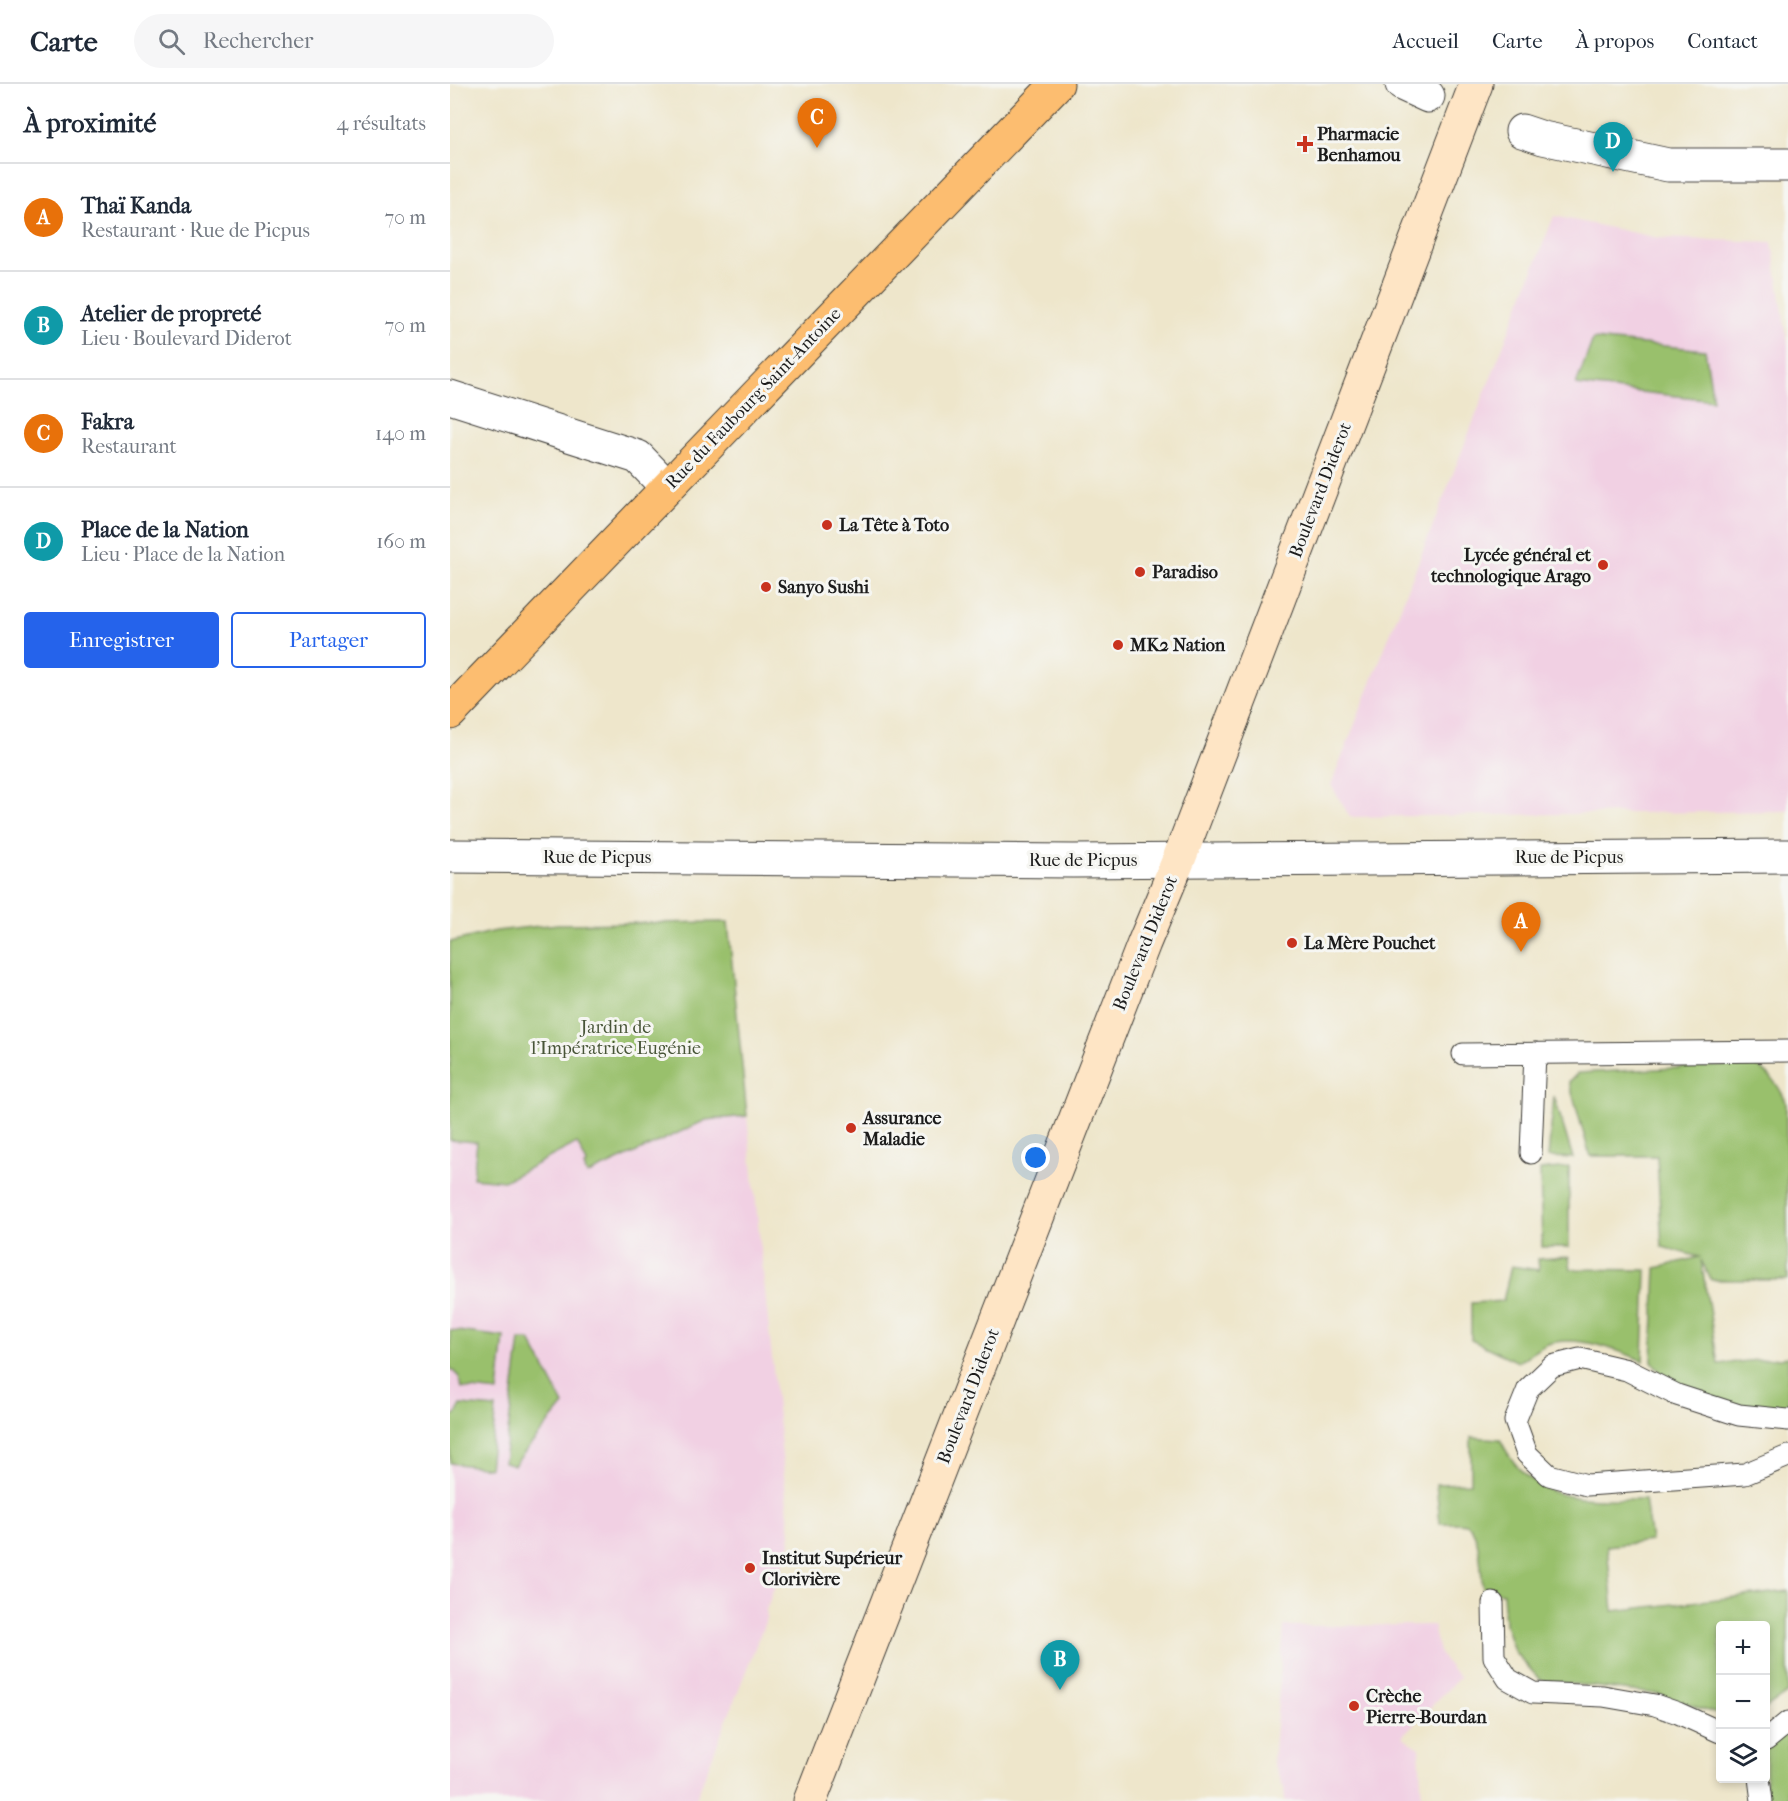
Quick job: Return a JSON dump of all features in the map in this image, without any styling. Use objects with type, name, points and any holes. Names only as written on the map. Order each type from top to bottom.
[{"type":"main road","name":"Rue du Faubourg Saint-Antoine","points":[[450,713],[1057,84]]},
{"type":"main road","name":"Boulevard Diderot","points":[[810,1801],[1179,859],[1476,84]]},
{"type":"street","points":[[1522,131],[1543,138],[1668,165],[1788,165]]},
{"type":"street","points":[[450,397],[638,457],[667,487]]},
{"type":"street","name":"Rue de Picpus","points":[[450,856],[1073,861],[1788,856]]},
{"type":"lane","points":[[1463,1053],[1788,1051]]},
{"type":"lane","points":[[1530,1153],[1534,1053]]},
{"type":"lane","points":[[1788,1420],[1739,1415],[1677,1395],[1627,1371],[1580,1359],[1552,1366],[1536,1381],[1528,1389],[1515,1421],[1527,1454],[1549,1475],[1587,1485],[1745,1474],[1788,1456]]},
{"type":"lane","points":[[1493,1603],[1494,1657],[1508,1679],[1533,1693],[1603,1696],[1655,1705],[1716,1730]]},
{"type":"lane","points":[[1770,1737],[1788,1722]]},
{"type":"lane","points":[[1760,1783],[1762,1801]]},
{"type":"shaded area","name":"Lycée général et technologique Arago","points":[[1554,216],[1659,238],[1772,242],[1788,345],[1788,811],[1350,817],[1331,785]]},
{"type":"shaded area","points":[[747,1116],[791,1543],[766,1610],[767,1617],[695,1801],[450,1801],[450,1140],[477,1142],[473,1178],[503,1181],[577,1143],[587,1164],[587,1174],[706,1120]]},
{"type":"shaded area","name":"Crèche Pierre-Bourdan","points":[[1433,1625],[1439,1652],[1460,1677],[1402,1736],[1419,1748],[1422,1801],[1285,1801],[1284,1788],[1273,1763],[1284,1626]]},
{"type":"green space","points":[[1593,339],[1705,350],[1713,400],[1576,385]]},
{"type":"green space","name":"Jardin de l'Impératrice Eugénie","points":[[728,922],[747,1116],[706,1120],[587,1175],[584,1166],[587,1164],[577,1143],[504,1181],[473,1178],[477,1142],[450,1140],[450,942],[496,931],[558,924]]},
{"type":"green space","points":[[1754,1064],[1773,1080],[1786,1102],[1788,1280],[1711,1280],[1701,1260],[1718,1364],[1788,1357],[1788,1420],[1677,1395],[1652,1361],[1656,1268],[1699,1257],[1662,1247],[1657,1156],[1590,1156],[1569,1082],[1578,1073]]},
{"type":"green space","points":[[1554,1096],[1573,1158],[1548,1157]]},
{"type":"green space","points":[[1569,1167],[1569,1247],[1542,1247],[1540,1170]]},
{"type":"green space","points":[[1569,1257],[1571,1269],[1646,1270],[1643,1361],[1598,1345],[1562,1341],[1543,1346],[1518,1362],[1471,1340],[1471,1303],[1503,1301],[1511,1266],[1539,1270],[1538,1259]]},
{"type":"green space","points":[[450,1330],[504,1337],[498,1392],[462,1388],[459,1377],[450,1368]]},
{"type":"green space","points":[[520,1340],[530,1340],[564,1405],[514,1465],[504,1462]]},
{"type":"green space","points":[[461,1405],[496,1408],[489,1468],[450,1463],[450,1418],[456,1414]]},
{"type":"green space","points":[[1471,1437],[1500,1439],[1513,1461],[1527,1477],[1543,1487],[1580,1498],[1645,1499],[1651,1541],[1607,1546],[1613,1611],[1788,1591],[1788,1693],[1770,1705],[1770,1621],[1716,1621],[1716,1714],[1657,1694],[1540,1680],[1514,1651],[1505,1624],[1503,1593],[1483,1590],[1478,1545],[1472,1529],[1462,1523],[1440,1523],[1436,1484],[1471,1483]]},
{"type":"green space","points":[[1788,1722],[1788,1801],[1762,1801],[1765,1783],[1770,1783],[1770,1737]]},
{"type":"place","name":"Pharmacie Benhamou","points":[[1305,144]]},
{"type":"place","name":"Fakra","points":[[817,148]]},
{"type":"place","name":"Place de la Nation","points":[[1613,172]]},
{"type":"place","name":"La Tête à Toto","points":[[827,525]]},
{"type":"place","name":"Lycée général et technologique Arago","points":[[1603,565]]},
{"type":"place","name":"Paradiso","points":[[1140,572]]},
{"type":"place","name":"Sanyo Sushi","points":[[766,587]]},
{"type":"place","name":"MK2 Nation","points":[[1118,645]]},
{"type":"place","name":"La Mère Pouchet","points":[[1292,943]]},
{"type":"place","name":"Thaï Kanda","points":[[1521,952]]},
{"type":"place","name":"Assurance Maladie","points":[[851,1128]]},
{"type":"place","name":"Institut Supérieur Clorivière","points":[[750,1568]]},
{"type":"place","name":"Atelier de propreté","points":[[1060,1690]]},
{"type":"place","name":"Crèche Pierre-Bourdan","points":[[1354,1706]]}]
